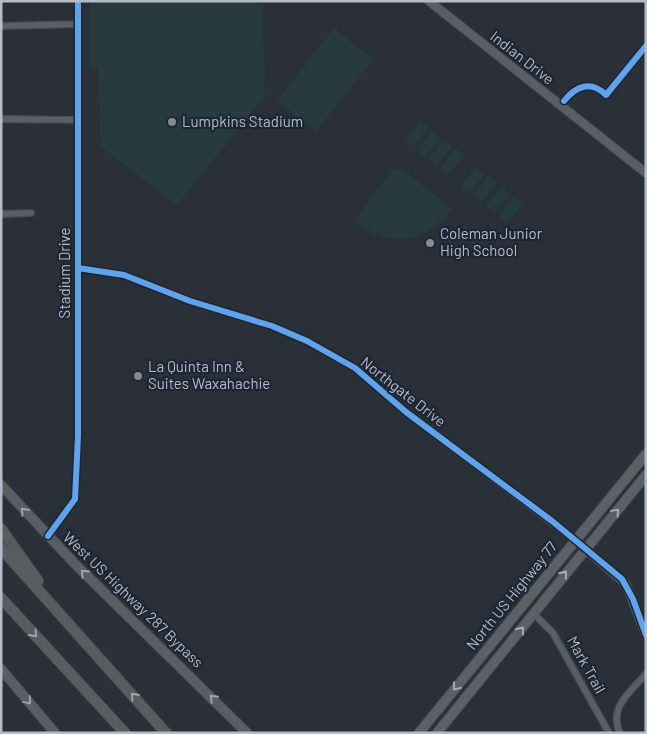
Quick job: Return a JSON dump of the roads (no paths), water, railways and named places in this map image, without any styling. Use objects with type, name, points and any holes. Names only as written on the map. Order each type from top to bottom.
[{"type":"highway","points":[[1,528],[58,611]]},
{"type":"highway","points":[[1,548],[166,733]]},
{"type":"highway","points":[[1,598],[125,733]]},
{"type":"main road","name":"North US Highway 77","points":[[419,733],[646,454]]},
{"type":"main road","name":"North US Highway 77","points":[[437,733],[646,475]]},
{"type":"main road","name":"West US Highway 287 Bypass","points":[[1,486],[48,536],[247,733]]},
{"type":"main road","points":[[486,649],[496,659]]},
{"type":"main road","points":[[1,669],[54,733]]},
{"type":"street","name":"Stadium Drive","points":[[48,536],[75,500],[78,436],[78,1]]},
{"type":"street","name":"Indian Drive","points":[[429,1],[646,173]]},
{"type":"street","points":[[1,26],[78,24]]},
{"type":"street","points":[[1,119],[78,120]]},
{"type":"street","points":[[1,214],[31,213]]},
{"type":"street","name":"Northgate Drive","points":[[78,268],[124,276],[190,301],[272,326],[307,341],[355,368],[406,412],[576,540],[626,584],[646,635]]},
{"type":"street","name":"Mark Trail","points":[[534,614],[553,633],[609,733]]},
{"type":"street","points":[[620,733],[616,723],[616,710],[646,674]]},
{"type":"place","name":"Lumpkins Stadium","points":[[172,122]]},
{"type":"place","name":"Coleman Junior High School","points":[[430,243]]},
{"type":"place","name":"La Quinta Inn & Suites Waxahachie","points":[[138,376]]}]
